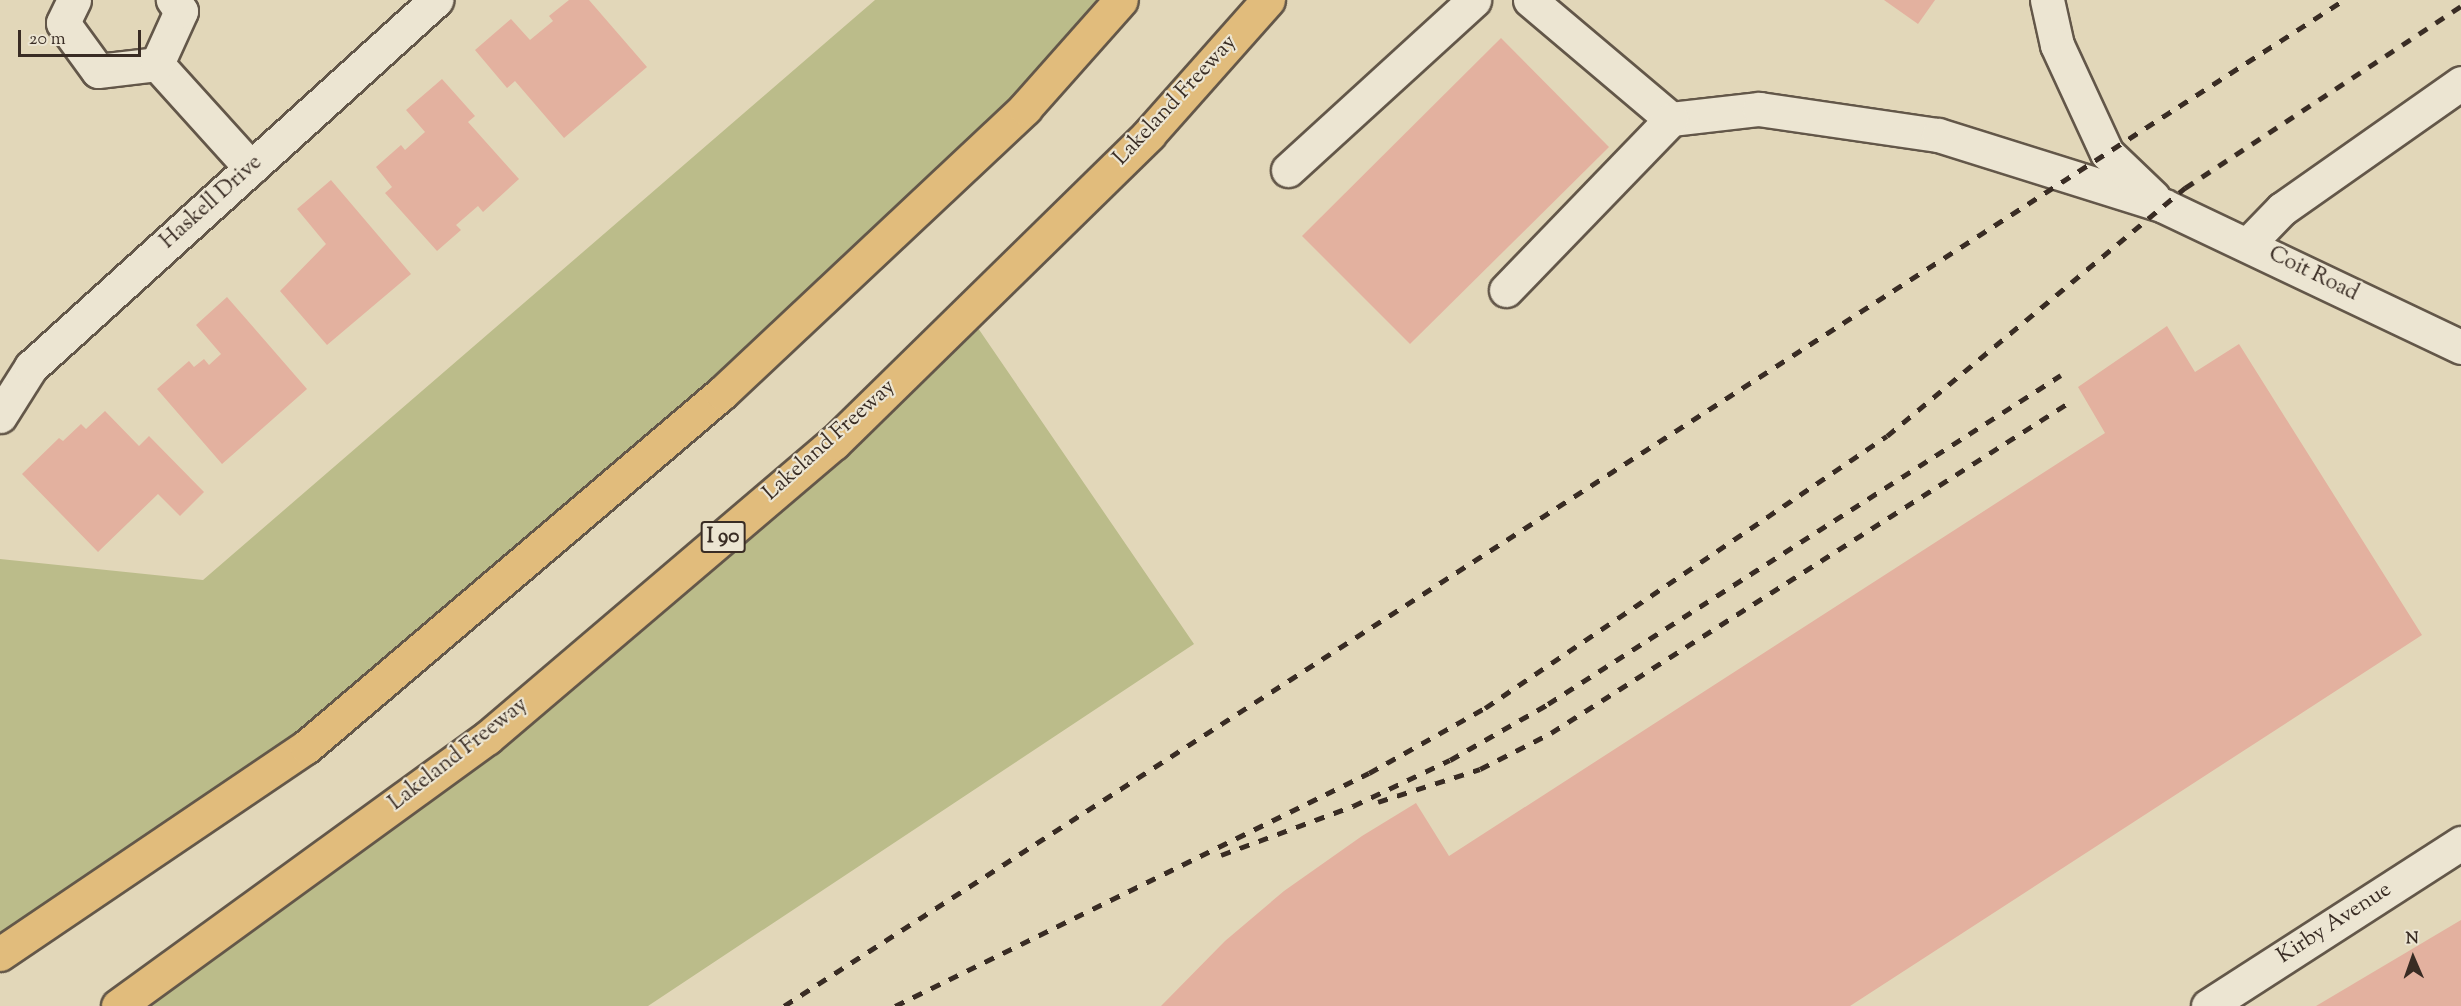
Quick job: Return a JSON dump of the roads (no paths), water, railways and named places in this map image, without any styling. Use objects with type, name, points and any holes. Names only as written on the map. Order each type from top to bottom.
[{"type":"highway","points":[[0,954],[306,747],[722,393],[1025,108],[1121,0]]},
{"type":"highway","name":"Lakeland Freeway","points":[[118,1006],[487,738],[834,443],[1149,134],[1268,0]]},
{"type":"highway","points":[[140,1006],[159,978]]},
{"type":"street","points":[[74,0],[63,23],[98,71],[157,64]]},
{"type":"street","points":[[157,64],[181,11],[173,0]]},
{"type":"street","name":"Haskell Drive","points":[[0,416],[31,367],[436,0]]},
{"type":"street","points":[[1288,170],[1474,0]]},
{"type":"street","points":[[1530,0],[1671,119]]},
{"type":"street","points":[[2048,0],[2056,45],[2107,153],[2164,206]]},
{"type":"street","points":[[157,64],[251,168]]},
{"type":"street","points":[[2248,244],[2282,209],[2461,83]]},
{"type":"street","points":[[1506,290],[1671,119],[1759,109],[1938,135],[2164,206]]},
{"type":"street","name":"Coit Road","points":[[2164,206],[2461,347]]},
{"type":"street","name":"Kirby Avenue","points":[[2208,1006],[2461,843]]},
{"type":"railway","points":[[784,1006],[2344,0]]},
{"type":"railway","points":[[895,1006],[1369,773],[1485,708],[1887,436],[2185,188],[2461,6]]},
{"type":"railway","points":[[1221,855],[1353,806],[1450,760],[1548,704],[2061,375]]},
{"type":"railway","points":[[1378,802],[1480,769],[1551,733],[2073,400]]}]
